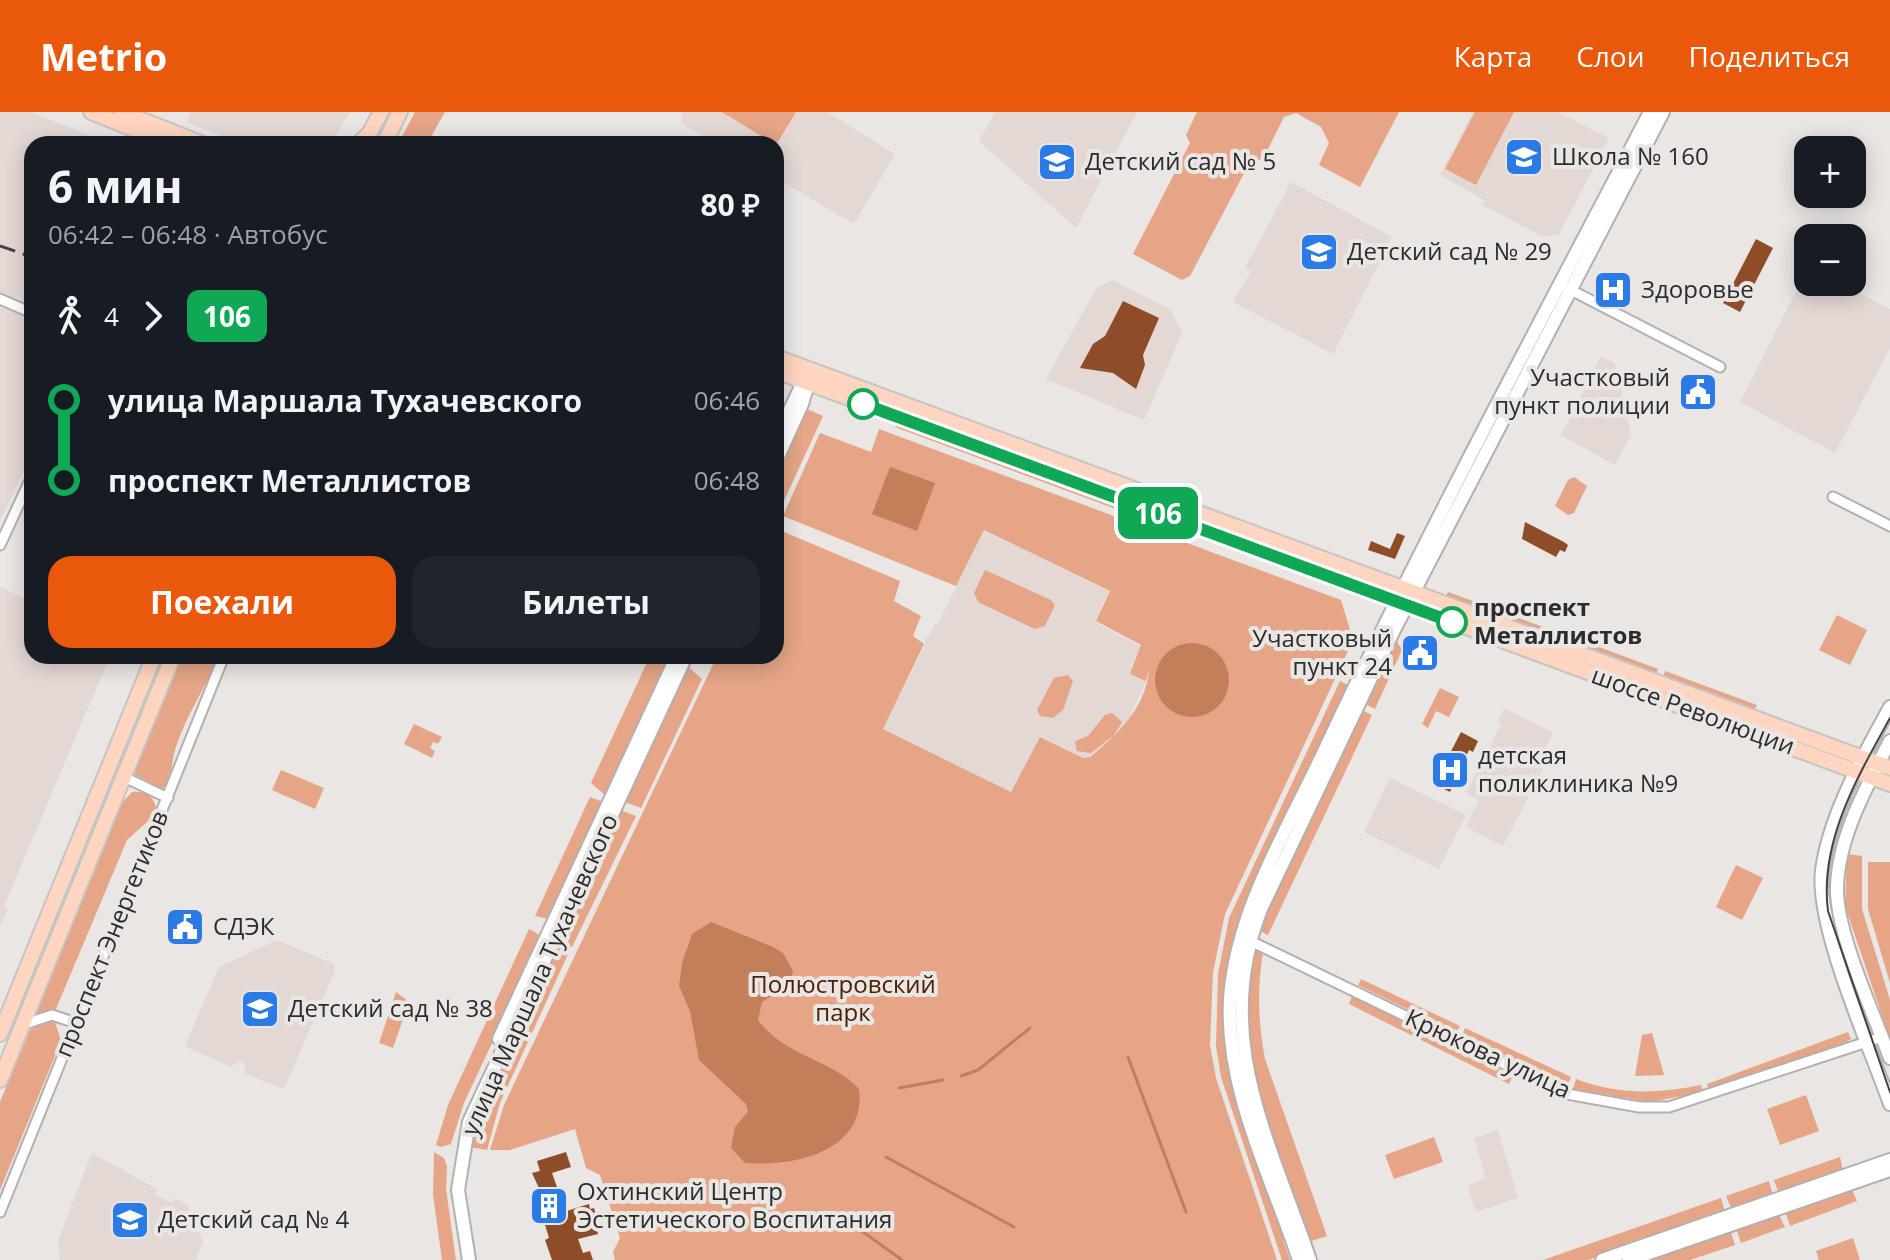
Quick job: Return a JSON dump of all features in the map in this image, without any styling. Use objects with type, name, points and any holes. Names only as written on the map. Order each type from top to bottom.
[{"type":"main road","points":[[91,112],[150,136]]},
{"type":"main road","points":[[122,112],[183,136]]},
{"type":"main road","points":[[367,136],[381,112]]},
{"type":"main road","points":[[388,136],[400,112]]},
{"type":"main road","name":"шоссе Революции","points":[[784,362],[807,378]]},
{"type":"main road","name":"шоссе Революции","points":[[784,373],[807,378],[1880,770],[1890,784]]},
{"type":"main road","points":[[0,1034],[151,664]]},
{"type":"main road","name":"проспект Энергетиков","points":[[0,1080],[170,664]]},
{"type":"street","points":[[1299,1260],[1237,1080],[1231,1045],[1230,1003],[1245,938],[1404,597],[1565,287],[1650,112]]},
{"type":"street","points":[[1565,287],[1663,112]]},
{"type":"street","points":[[1565,287],[1720,367]]},
{"type":"street","points":[[0,299],[24,310]]},
{"type":"street","points":[[784,423],[807,378]]},
{"type":"street","points":[[784,440],[807,378]]},
{"type":"street","points":[[0,545],[24,494]]},
{"type":"street","points":[[1833,497],[1890,526]]},
{"type":"street","name":"проспект Энергетиков","points":[[0,1212],[221,664]]},
{"type":"street","name":"улица Маршала Тухачевского","points":[[463,1260],[452,1189],[454,1154],[462,1120],[673,664]]},
{"type":"street","name":"улица Маршала Тухачевского","points":[[469,1260],[458,1190],[462,1150],[469,1122],[682,664]]},
{"type":"street","points":[[1890,707],[1860,765],[1826,850],[1821,890],[1826,923],[1890,1104]]},
{"type":"street","points":[[1890,741],[1842,852],[1837,890],[1842,919],[1890,1058]]},
{"type":"street","points":[[124,777],[168,798]]},
{"type":"street","points":[[1245,938],[1242,1054],[1310,1260]]},
{"type":"street","name":"Крюкова улица","points":[[1245,938],[1550,1086],[1583,1098],[1647,1108],[1669,1107],[1882,1037]]},
{"type":"street","points":[[22,1025],[52,1015],[76,1023]]},
{"type":"street","points":[[1602,1260],[1890,1160]]},
{"type":"street","points":[[1629,1260],[1890,1170]]},
{"type":"shaded area","points":[[0,112],[31,112],[90,136],[24,136],[24,302],[0,291]]},
{"type":"shaded area","points":[[191,112],[350,112],[335,136],[221,136],[187,122]]},
{"type":"shaded area","points":[[683,112],[827,112],[895,154],[854,224],[784,183],[784,136],[704,136],[681,123]]},
{"type":"shaded area","name":"Детский сад № 5","points":[[995,112],[1137,112],[1076,228],[979,141]]},
{"type":"shaded area","name":"Школа № 160","points":[[1473,112],[1558,112],[1609,138],[1559,234],[1544,237],[1482,205],[1484,200],[1440,175]]},
{"type":"shaded area","name":"Детский сад № 29","points":[[1291,182],[1392,237],[1333,354],[1233,302],[1251,271],[1245,268]]},
{"type":"shaded area","points":[[1113,280],[1171,310],[1182,333],[1144,420],[1046,379],[1097,287]]},
{"type":"shaded area","points":[[1794,296],[1865,296],[1890,309],[1890,348],[1835,453],[1740,402]]},
{"type":"shaded area","points":[[0,306],[24,316],[24,470],[0,521]]},
{"type":"shaded area","points":[[1601,356],[1615,363],[1631,435],[1615,465],[1561,435]]},
{"type":"shaded area","points":[[890,467],[935,483],[917,531],[872,514]]},
{"type":"shaded area","points":[[983,530],[1109,591],[1095,622],[1149,651],[1146,681],[1125,728],[1089,757],[1083,758],[1040,736],[1012,792],[883,729],[925,644],[925,636],[928,637],[935,623],[938,624]]},
{"type":"shaded area","points":[[0,587],[24,598],[24,664],[107,664],[4,906],[8,909],[0,927]]},
{"type":"shaded area","points":[[1192,643],[1206,646],[1218,654],[1226,666],[1229,680],[1226,694],[1218,706],[1206,714],[1192,717],[1178,714],[1166,706],[1158,694],[1155,680],[1158,666],[1166,654],[1178,646]]},
{"type":"shaded area","points":[[1505,708],[1553,733],[1545,749],[1551,753],[1503,846],[1466,827],[1479,800],[1466,793],[1501,725],[1497,722]]},
{"type":"shaded area","points":[[1390,778],[1466,815],[1439,869],[1364,832]]},
{"type":"shaded area","points":[[711,922],[783,953],[793,971],[789,985],[762,1002],[758,1020],[795,1051],[837,1072],[859,1089],[858,1110],[852,1127],[840,1141],[824,1151],[805,1158],[765,1164],[745,1163],[731,1148],[735,1127],[748,1112],[746,1104],[699,1060],[690,1011],[679,986],[682,963],[692,934]]},
{"type":"shaded area","name":"Детский сад № 38","points":[[277,940],[334,964],[335,971],[284,1089],[246,1074],[244,1062],[239,1061],[231,1067],[185,1046],[219,967]]},
{"type":"shaded area","points":[[1498,1130],[1518,1198],[1476,1212],[1468,1186],[1486,1178],[1474,1138]]},
{"type":"shaded area","name":"Детский сад № 4","points":[[92,1153],[157,1189],[155,1195],[172,1203],[175,1198],[187,1204],[203,1242],[195,1260],[60,1260],[58,1240]]},
{"type":"green space","points":[[415,112],[445,112],[432,136],[402,136]]},
{"type":"green space","points":[[722,112],[796,112],[781,136],[761,136]]},
{"type":"green space","points":[[1197,112],[1399,112],[1360,187],[1319,165],[1329,143],[1321,127],[1296,113],[1284,117],[1263,159],[1249,164],[1190,276],[1182,280],[1133,254],[1190,143],[1186,135]]},
{"type":"green space","points":[[1475,112],[1514,112],[1476,185],[1445,169]]},
{"type":"green space","points":[[807,409],[823,416],[784,501],[784,458]]},
{"type":"green space","points":[[895,427],[1144,516],[1143,519]]},
{"type":"green space","name":"Полюстровский парк","points":[[879,429],[1341,600],[1351,633],[1355,636],[1225,914],[1213,972],[1210,1045],[1216,1078],[1277,1260],[615,1260],[613,1252],[620,1238],[600,1175],[586,1168],[575,1129],[510,1150],[490,1150],[504,1105],[713,664],[784,664],[784,532],[900,581],[894,601],[921,616],[913,636],[924,644],[883,729],[1011,792],[1040,737],[1083,758],[1090,757],[1111,739],[1136,708],[1147,683],[1149,669],[1146,681],[1130,674],[1141,645],[1096,621],[1110,591],[984,530],[956,586],[784,516],[820,433],[871,452]]},
{"type":"green space","points":[[1574,477],[1587,486],[1574,513],[1568,515],[1555,506],[1568,480]]},
{"type":"green space","points":[[985,570],[1051,600],[1055,605],[1045,626],[1035,629],[978,602],[974,593]]},
{"type":"green space","points":[[1448,592],[1557,632],[1554,638],[1446,597]]},
{"type":"green space","points":[[1837,615],[1867,630],[1850,665],[1819,650]]},
{"type":"green space","points":[[1564,634],[1658,669],[1656,675],[1561,640]]},
{"type":"green space","points":[[1396,640],[1402,650],[1375,709],[1363,703]]},
{"type":"green space","points":[[177,664],[215,664],[183,728],[169,777],[162,789],[132,773]]},
{"type":"green space","points":[[646,664],[668,664],[606,796],[591,783]]},
{"type":"green space","points":[[687,666],[702,679],[641,808],[624,802]]},
{"type":"green space","points":[[1665,671],[1757,705],[1754,711],[1663,678]]},
{"type":"green space","points":[[1068,675],[1073,681],[1063,710],[1053,718],[1040,716],[1037,710],[1054,678]]},
{"type":"green space","points":[[1340,681],[1350,686],[1240,921],[1225,979],[1225,1045],[1232,1080],[1285,1234],[1283,1240],[1290,1260],[1282,1260],[1221,1077],[1216,1046],[1218,974],[1229,918]]},
{"type":"green space","points":[[1440,688],[1459,697],[1449,717],[1436,711],[1428,728],[1422,724]]},
{"type":"green space","points":[[1360,709],[1372,715],[1268,935],[1258,930]]},
{"type":"green space","points":[[1112,713],[1122,722],[1114,735],[1091,753],[1077,751],[1075,741],[1088,736],[1105,715]]},
{"type":"green space","points":[[414,724],[442,737],[438,744],[433,742],[430,748],[435,751],[432,758],[404,744]]},
{"type":"green space","points":[[281,770],[324,788],[315,809],[272,790]]},
{"type":"green space","points":[[132,792],[150,797],[156,814],[127,840],[56,1009],[36,1014],[120,805]]},
{"type":"green space","points":[[590,797],[603,802],[549,919],[535,916]]},
{"type":"green space","points":[[620,810],[636,816],[572,947],[559,942]]},
{"type":"green space","points":[[1847,854],[1862,856],[1862,909],[1890,1000],[1890,1039],[1845,906]]},
{"type":"green space","points":[[1868,862],[1890,862],[1890,983],[1868,909]]},
{"type":"green space","points":[[1736,865],[1763,878],[1742,920],[1716,907]]},
{"type":"green space","points":[[529,929],[542,936],[464,1103],[451,1144],[436,1145],[448,1105]]},
{"type":"green space","points":[[558,945],[570,950],[500,1103],[487,1150],[469,1147],[474,1124]]},
{"type":"green space","points":[[1253,952],[1263,952],[1259,1005],[1265,1059],[1327,1236],[1312,1241],[1303,1227],[1251,1077],[1246,1003]]},
{"type":"green space","points":[[1361,979],[1460,1026],[1456,1033],[1358,985]]},
{"type":"green space","points":[[396,992],[408,1001],[405,1008],[399,1006],[396,1012],[404,1016],[393,1048],[379,1043]]},
{"type":"green space","points":[[1352,996],[1513,1075],[1509,1084],[1349,1004]]},
{"type":"green space","points":[[48,1019],[55,1022],[61,1041],[0,1190],[0,1102],[30,1030]]},
{"type":"green space","points":[[1465,1028],[1571,1077],[1567,1087],[1462,1036]]},
{"type":"green space","points":[[1848,1032],[1851,1039],[1846,1042],[1709,1090],[1707,1084]]},
{"type":"green space","points":[[1652,1033],[1664,1075],[1635,1076],[1642,1035]]},
{"type":"green space","points":[[1576,1079],[1607,1088],[1638,1091],[1701,1085],[1703,1092],[1650,1102],[1573,1089]]},
{"type":"green space","points":[[1806,1095],[1819,1131],[1780,1145],[1767,1109]]},
{"type":"green space","points":[[1434,1137],[1443,1162],[1394,1179],[1385,1155]]},
{"type":"green space","points":[[434,1152],[444,1158],[447,1166],[446,1189],[456,1260],[442,1260],[433,1195]]},
{"type":"green space","points":[[1840,1157],[1843,1171],[1779,1194],[1774,1180]]},
{"type":"green space","points":[[1769,1181],[1773,1196],[1732,1210],[1726,1196]]},
{"type":"green space","points":[[1851,1188],[1857,1201],[1790,1226],[1785,1211]]},
{"type":"green space","points":[[1721,1198],[1725,1212],[1588,1260],[1543,1260]]},
{"type":"green space","points":[[1778,1213],[1785,1227],[1741,1243],[1736,1228]]},
{"type":"green space","points":[[1730,1230],[1735,1245],[1690,1260],[1644,1260]]},
{"type":"green space","points":[[1853,1238],[1860,1260],[1819,1260],[1816,1251]]},
{"type":"building","points":[[1756,239],[1773,248],[1740,312],[1723,303]]},
{"type":"building","points":[[1123,301],[1159,318],[1143,355],[1145,365],[1136,389],[1113,373],[1080,368],[1093,344],[1105,336]]},
{"type":"building","points":[[1525,522],[1568,545],[1565,552],[1560,550],[1556,557],[1522,539]]},
{"type":"building","points":[[1397,533],[1405,536],[1395,559],[1368,550],[1371,541],[1390,549]]},
{"type":"building","name":"детская поликлиника №9","points":[[1461,732],[1478,741],[1473,752],[1469,750],[1450,792],[1434,784]]},
{"type":"building","name":"Охтинский Центр Эстетического Воспитания","points":[[566,1152],[571,1167],[552,1173],[557,1187],[553,1188],[556,1198],[553,1199],[557,1214],[589,1204],[590,1209],[594,1208],[600,1228],[597,1229],[598,1234],[578,1239],[583,1253],[590,1251],[593,1260],[552,1260],[545,1240],[549,1238],[540,1198],[543,1197],[532,1173],[540,1171],[537,1161]]},
{"type":"waterway","points":[[961,1076],[978,1070],[1030,1028]]},
{"type":"waterway","points":[[1128,1057],[1186,1212]]},
{"type":"waterway","points":[[899,1088],[943,1080]]},
{"type":"waterway","points":[[886,1157],[1014,1227]]},
{"type":"waterway","points":[[859,1229],[902,1260]]},
{"type":"tram line","points":[[1890,718],[1844,810],[1829,860],[1827,885],[1828,911],[1890,1092]]},
{"type":"railway","points":[[0,246],[24,254]]},
{"type":"bus line","name":"106","points":[[863,404],[1452,622]]},
{"type":"place","name":"Школа № 160","points":[[1524,157]]},
{"type":"place","name":"Детский сад № 5","points":[[1057,162]]},
{"type":"place","name":"Детский сад № 29","points":[[1319,252]]},
{"type":"place","name":"Здоровье","points":[[1613,290]]},
{"type":"place","name":"Участковый пункт полиции","points":[[1698,392]]},
{"type":"place","name":"проспект Металлистов","points":[[1452,622]]},
{"type":"place","name":"Участковый пункт 24","points":[[1420,653]]},
{"type":"place","name":"детская поликлиника №9","points":[[1450,770]]},
{"type":"place","name":"СДЭК","points":[[185,927]]},
{"type":"place","name":"Детский сад № 38","points":[[260,1009]]},
{"type":"place","name":"Охтинский Центр Эстетического Воспитания","points":[[549,1206]]},
{"type":"place","name":"Детский сад № 4","points":[[130,1220]]}]
